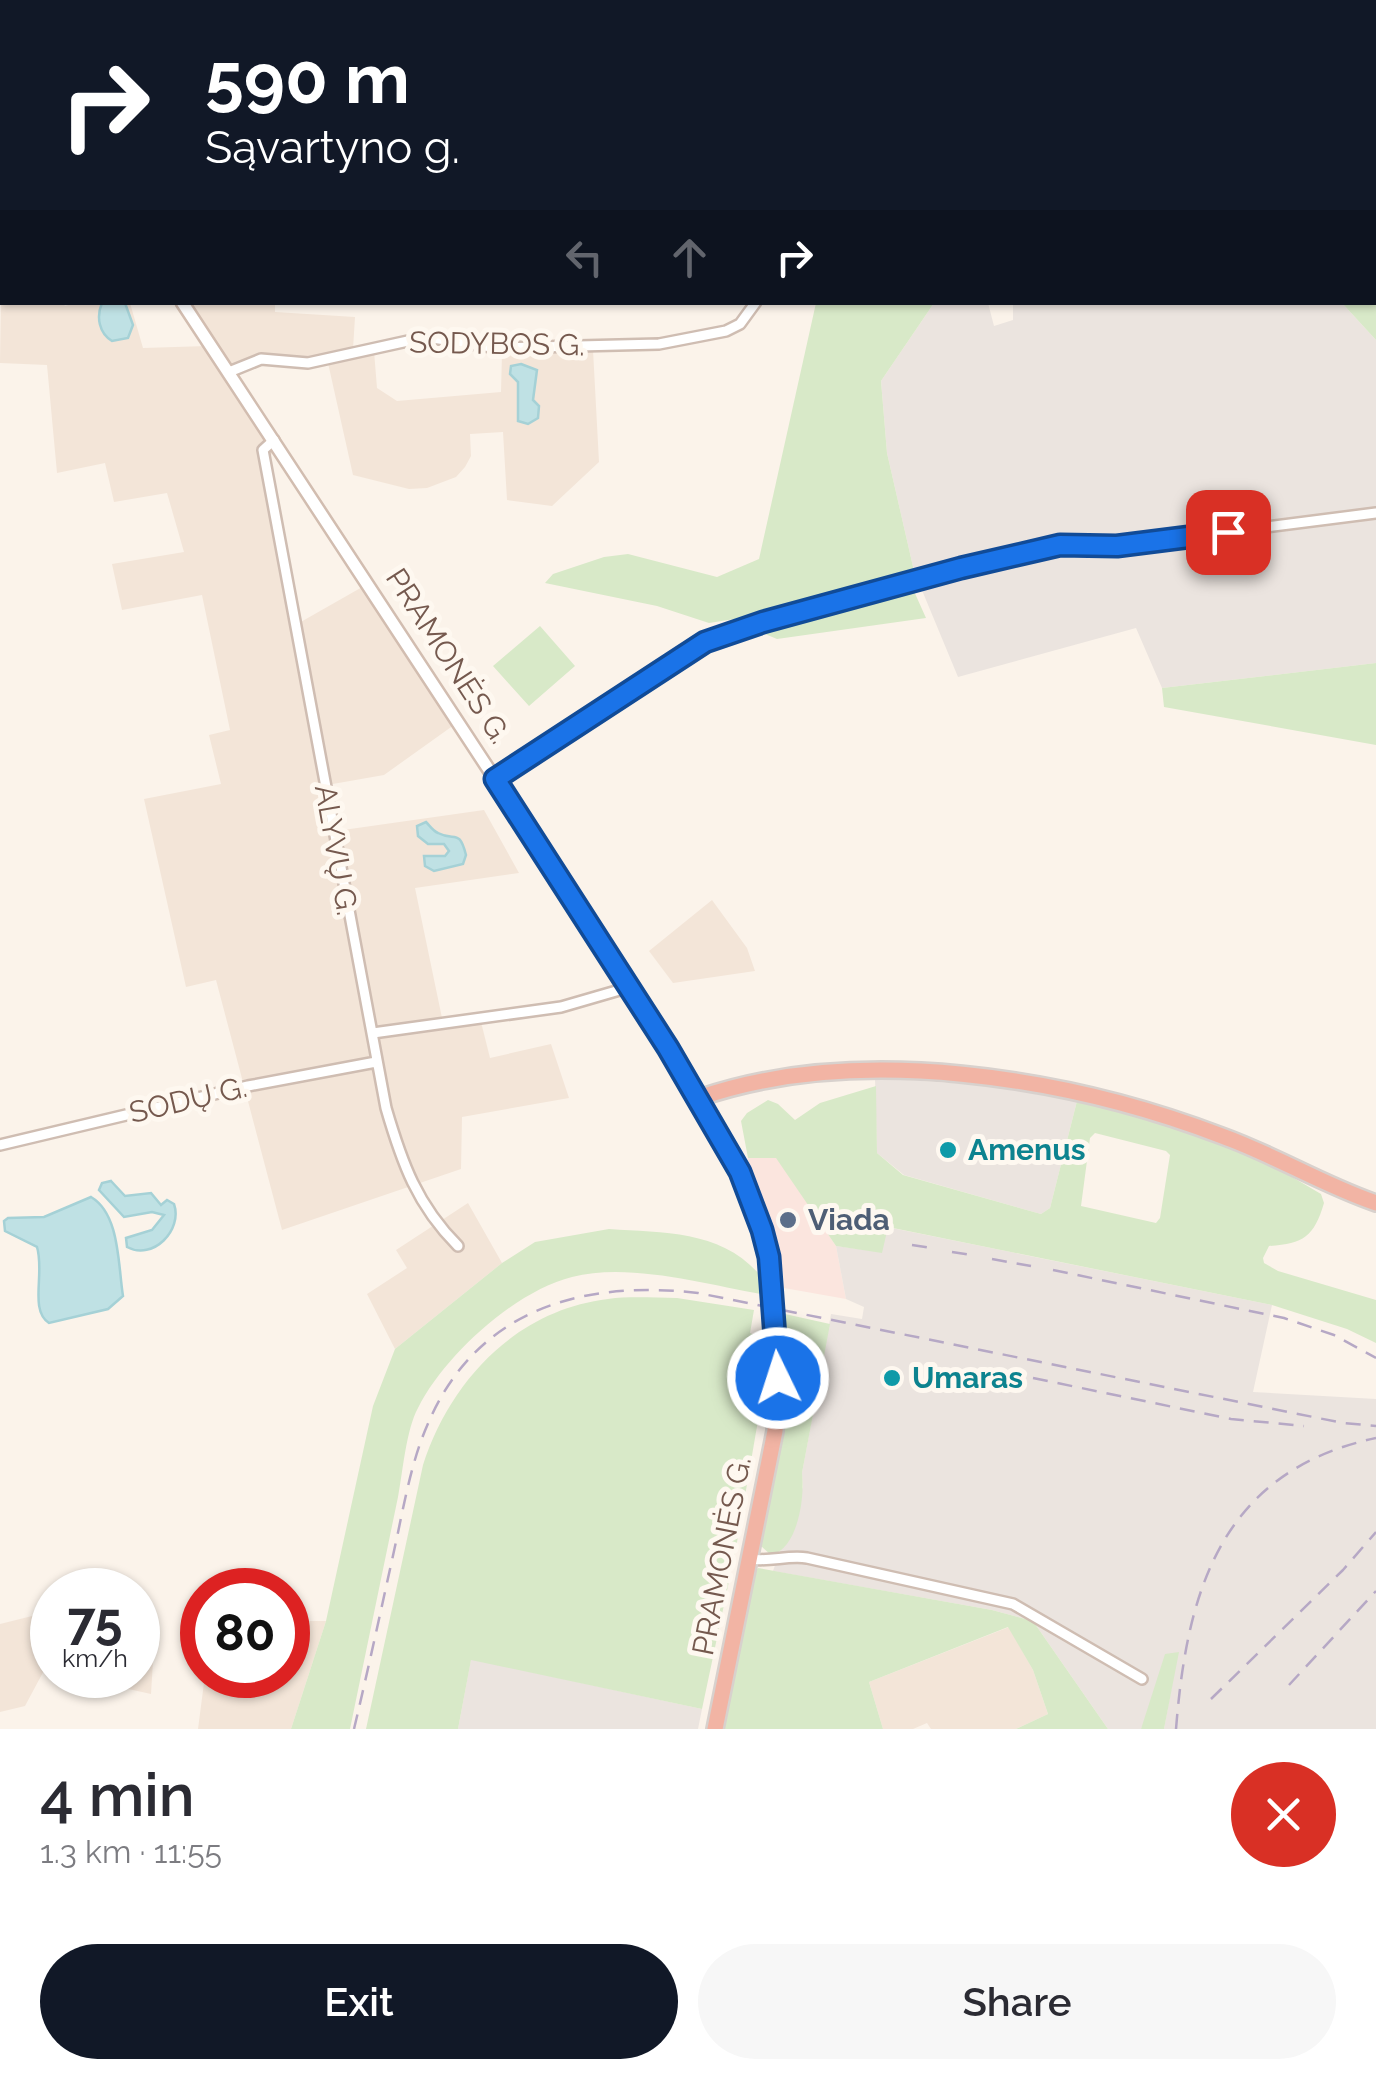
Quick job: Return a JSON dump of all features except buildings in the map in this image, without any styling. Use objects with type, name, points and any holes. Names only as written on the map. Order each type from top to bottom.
[{"type":"highway","points":[[698,1098],[752,1084],[858,1072],[940,1073],[1023,1082],[1102,1098],[1186,1122],[1376,1204]]},
{"type":"highway","name":"PRAMONĖS G.","points":[[698,1098],[730,1152],[753,1202],[772,1274],[778,1378],[775,1431],[715,1729]]},
{"type":"main road","name":"PRAMONĖS G.","points":[[184,305],[495,779],[698,1098]]},
{"type":"street","name":"SODYBOS G.","points":[[229,372],[261,359],[308,363],[426,337],[498,348],[659,344],[726,332],[740,324],[754,305]]},
{"type":"street","name":"ALYVŲ G.","points":[[274,440],[263,450],[386,1108],[409,1176],[434,1223],[458,1246]]},
{"type":"street","points":[[495,779],[705,642],[763,622],[1060,545],[1117,546],[1376,513]]},
{"type":"street","points":[[373,1033],[561,1007],[630,988]]},
{"type":"street","name":"SODŲ G.","points":[[0,1145],[248,1086],[376,1062]]},
{"type":"street","points":[[750,1558],[806,1558],[1013,1604],[1142,1679]]},
{"type":"shaded area","points":[[1,305],[131,305],[143,348],[207,346],[275,449],[268,460],[299,623],[364,586],[454,725],[384,775],[327,785],[336,831],[484,810],[519,873],[415,888],[442,1018],[479,1014],[490,1058],[551,1044],[569,1098],[462,1117],[461,1169],[282,1230],[216,980],[186,987],[144,799],[221,784],[209,735],[230,730],[202,595],[122,610],[112,564],[184,552],[167,493],[114,502],[105,463],[57,473],[47,365],[0,363]]},
{"type":"shaded area","points":[[190,305],[275,305],[275,312],[355,317],[353,349],[306,360],[251,359],[231,366]]},
{"type":"shaded area","points":[[933,305],[989,305],[994,326],[1013,320],[1013,305],[1344,305],[1376,340],[1376,663],[1162,688],[1136,628],[958,677],[914,571],[887,453],[881,381]]},
{"type":"shaded area","points":[[593,350],[599,462],[552,506],[507,500],[503,432],[470,434],[471,456],[465,467],[456,477],[427,488],[409,489],[353,475],[328,363],[374,351],[377,388],[397,401],[501,392],[502,353]]},
{"type":"shaded area","points":[[712,900],[747,948],[755,971],[673,983],[649,951]]},
{"type":"shaded area","points":[[875,1078],[983,1085],[1077,1101],[1050,1208],[1041,1214],[904,1175],[877,1153]]},
{"type":"shaded area","points":[[776,1157],[836,1246],[846,1299],[784,1288],[783,1273],[748,1158]]},
{"type":"shaded area","points":[[468,1203],[502,1263],[395,1349],[367,1294],[407,1268],[396,1250]]},
{"type":"shaded area","points":[[887,1227],[1272,1305],[1253,1392],[1376,1399],[1376,1729],[1164,1729],[1178,1652],[1141,1729],[1108,1729],[1033,1621],[992,1610],[773,1571],[803,1487],[802,1473],[831,1314],[862,1319],[864,1307],[846,1299],[836,1246],[881,1252]]},
{"type":"shaded area","points":[[30,1616],[30,1697],[25,1706],[0,1712],[0,1624]]},
{"type":"shaded area","points":[[310,1621],[326,1621],[310,1670]]},
{"type":"shaded area","points":[[1009,1627],[1033,1670],[1048,1714],[1016,1729],[931,1729],[927,1723],[913,1729],[883,1729],[869,1682]]},
{"type":"shaded area","points":[[471,1659],[702,1709],[698,1729],[458,1729]]},
{"type":"shaded area","points":[[202,1698],[301,1698],[291,1729],[198,1729]]},
{"type":"green space","points":[[816,305],[933,305],[881,381],[887,453],[914,571],[747,617],[709,623],[657,606],[545,583],[553,574],[604,557],[628,554],[717,577],[759,559]]},
{"type":"green space","points":[[1344,305],[1376,305],[1376,340]]},
{"type":"green space","points":[[913,589],[926,618],[777,639],[758,631]]},
{"type":"green space","points":[[540,626],[575,666],[529,706],[493,666]]},
{"type":"green space","points":[[1376,663],[1376,745],[1164,707],[1162,688]]},
{"type":"green space","points":[[876,1086],[877,1153],[903,1175],[1041,1214],[1050,1208],[1077,1101],[1201,1134],[1265,1161],[1321,1194],[1324,1203],[1306,1237],[1269,1246],[1264,1263],[1278,1271],[1376,1300],[1376,1343],[1347,1329],[1272,1305],[888,1227],[882,1253],[836,1246],[776,1158],[748,1158],[741,1121],[768,1100],[795,1120],[820,1103]],"holes":[[[1095,1133],[1170,1155],[1156,1223],[1081,1206],[1090,1138]]]},
{"type":"green space","points":[[609,1229],[691,1237],[728,1249],[745,1260],[760,1275],[761,1294],[666,1276],[594,1273],[550,1285],[483,1328],[445,1368],[414,1417],[350,1729],[291,1729],[301,1698],[310,1698],[310,1670],[326,1621],[373,1406],[395,1349],[502,1263],[535,1242]]},
{"type":"green space","points":[[616,1298],[677,1298],[754,1310],[750,1333],[764,1339],[760,1409],[702,1709],[471,1660],[458,1729],[366,1729],[423,1465],[450,1405],[469,1378],[516,1334],[575,1306]]},
{"type":"green space","points":[[785,1314],[830,1324],[802,1473],[798,1521],[788,1543],[771,1555],[761,1546],[788,1390]]},
{"type":"green space","points":[[758,1568],[992,1610],[1033,1621],[1108,1729],[1016,1729],[1048,1714],[1033,1670],[1008,1627],[869,1682],[883,1729],[722,1729],[752,1574]]},
{"type":"green space","points":[[1179,1652],[1164,1729],[1141,1729],[1165,1654]]},
{"type":"water","points":[[126,305],[133,325],[128,338],[112,341],[104,334],[100,308]]},
{"type":"water","points":[[521,364],[537,370],[533,400],[539,406],[538,418],[528,424],[518,421],[518,382],[510,374],[511,366]]},
{"type":"water","points":[[426,822],[436,832],[459,839],[466,855],[463,864],[434,871],[425,866],[424,856],[445,856],[449,851],[444,844],[428,844],[418,836],[417,826]]},
{"type":"water","points":[[111,1181],[125,1196],[151,1193],[161,1205],[167,1200],[174,1204],[174,1224],[164,1240],[147,1250],[127,1247],[126,1238],[152,1230],[164,1215],[152,1212],[124,1217],[99,1190],[102,1183]]},
{"type":"water","points":[[91,1197],[108,1215],[113,1228],[123,1296],[108,1309],[49,1323],[40,1309],[37,1247],[5,1231],[4,1221],[44,1217]]},
{"type":"railway","points":[[912,1245],[931,1248]]},
{"type":"railway","points":[[952,1252],[971,1255]]},
{"type":"railway","points":[[992,1259],[1031,1266]]},
{"type":"railway","points":[[1053,1270],[1284,1318],[1334,1335],[1376,1358]]},
{"type":"railway","points":[[354,1729],[409,1484],[430,1419],[451,1381],[477,1350],[507,1326],[541,1309],[577,1298],[616,1291],[698,1293],[1343,1423],[1376,1426]]},
{"type":"railway","points":[[1033,1378],[1231,1419],[1304,1426]]},
{"type":"railway","points":[[1176,1729],[1190,1629],[1222,1543],[1248,1508],[1281,1478],[1324,1454],[1376,1438]]},
{"type":"railway","points":[[1211,1699],[1343,1570],[1376,1532]]},
{"type":"railway","points":[[1289,1685],[1376,1591]]},
{"type":"place","name":"Amenus","points":[[948,1150]]},
{"type":"place","name":"Viada","points":[[788,1220]]},
{"type":"place","name":"Umaras","points":[[892,1378]]},
{"type":"route","points":[[778,1378],[769,1257],[740,1172],[668,1048],[495,779],[705,642],[763,622],[1060,545],[1117,546],[1228,532]]}]
